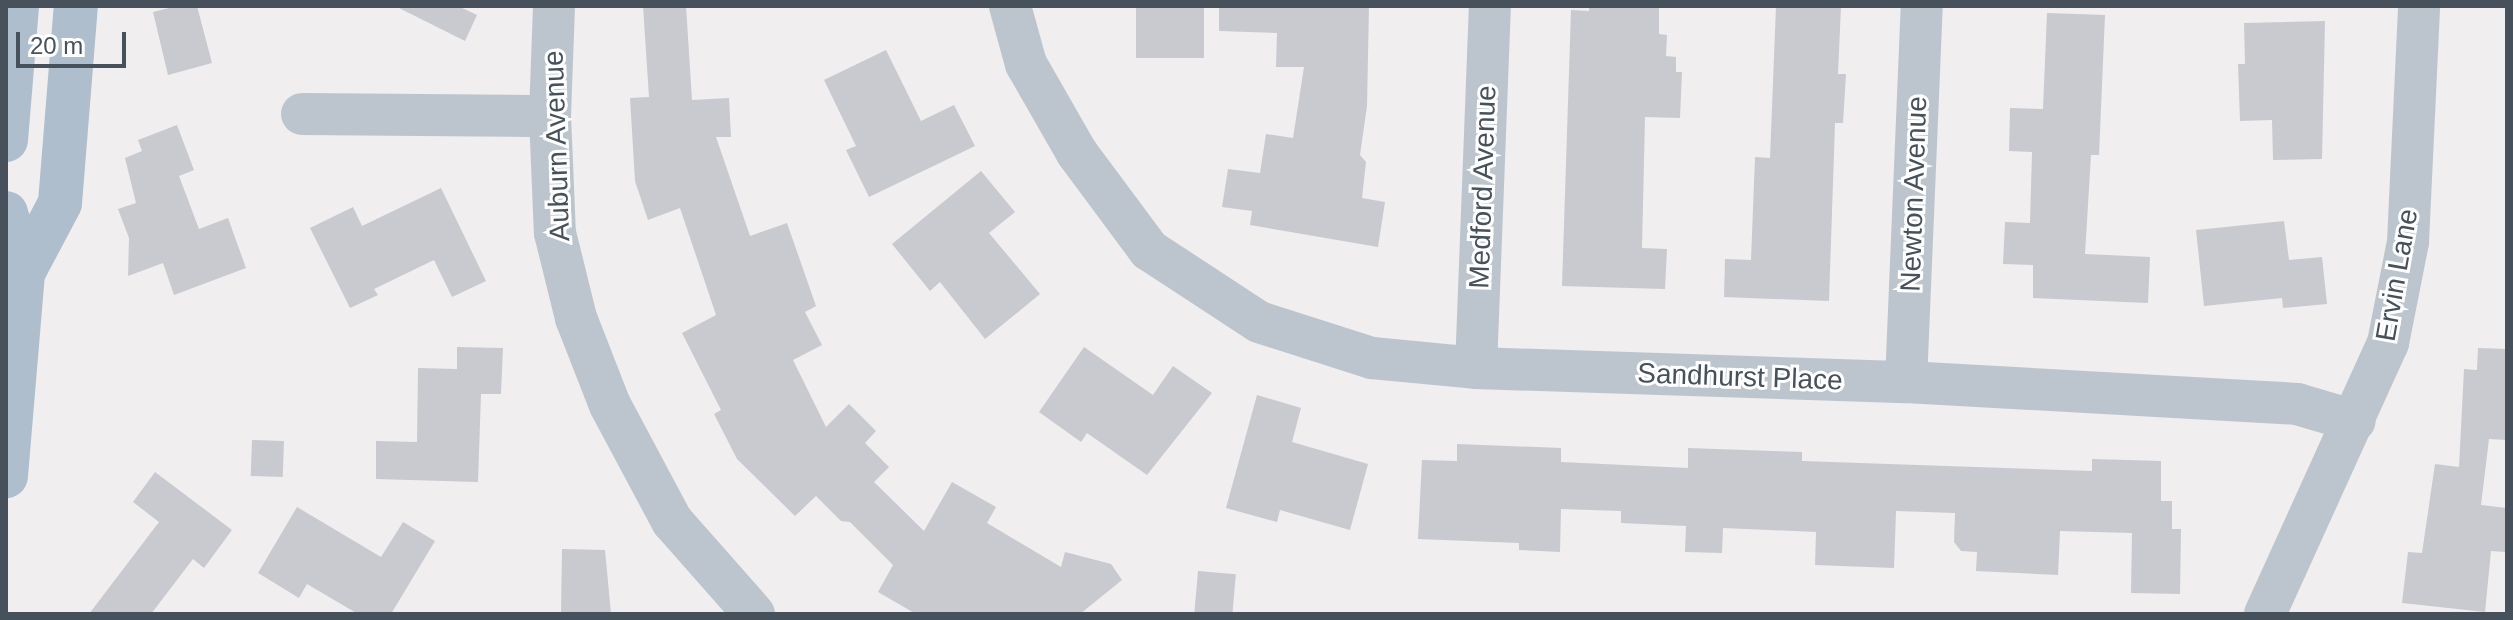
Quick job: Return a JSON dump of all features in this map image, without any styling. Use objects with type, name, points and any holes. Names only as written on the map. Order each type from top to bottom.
[{"type":"main road","points":[[6,140],[17,6]]},
{"type":"main road","points":[[14,274],[60,203],[76,6]]},
{"type":"main road","points":[[6,213],[14,274],[6,476]]},
{"type":"street","name":"Auburn Avenue","points":[[554,6],[550,116],[555,233],[576,318],[610,405],[672,521],[754,614]]},
{"type":"street","name":"Sandhurst Place","points":[[1010,6],[1026,64],[1077,153],[1149,250],[1259,322],[1372,358],[1476,368],[1906,382],[2297,404],[2355,421]]},
{"type":"street","name":"Medford Avenue","points":[[1476,368],[1490,6]]},
{"type":"street","name":"Newton Avenue","points":[[1906,382],[1922,6]]},
{"type":"street","name":"Ervin Lane","points":[[2265,614],[2388,343],[2408,242],[2419,6]]},
{"type":"street","points":[[302,114],[550,116]]},
{"type":"building","points":[[177,6],[197,6],[212,63],[168,75],[153,12]]},
{"type":"building","points":[[395,6],[458,6],[477,15],[465,41]]},
{"type":"building","points":[[643,6],[686,6],[692,100],[729,98],[731,137],[716,137],[750,236],[787,223],[816,306],[805,312],[822,345],[793,360],[826,427],[849,404],[876,431],[865,443],[889,467],[874,482],[924,531],[952,482],[996,507],[987,523],[1061,567],[1065,552],[1111,564],[1122,580],[1080,614],[916,614],[878,592],[893,565],[850,522],[841,521],[816,496],[795,516],[737,459],[714,414],[721,410],[682,333],[716,315],[680,208],[648,220],[635,181],[630,98],[649,97]]},
{"type":"building","points":[[1136,6],[1204,6],[1204,58],[1136,58]]},
{"type":"building","points":[[1219,6],[1369,6],[1367,106],[1360,155],[1366,162],[1362,198],[1385,202],[1378,247],[1250,225],[1252,211],[1222,207],[1228,169],[1260,173],[1266,134],[1293,138],[1304,67],[1276,67],[1277,33],[1219,31]]},
{"type":"building","points":[[1589,6],[1659,6],[1659,34],[1667,35],[1666,56],[1676,57],[1676,72],[1682,72],[1680,118],[1645,117],[1642,248],[1667,249],[1665,289],[1562,286],[1571,10],[1589,11]]},
{"type":"building","points":[[1776,6],[1841,6],[1838,74],[1846,74],[1843,123],[1835,123],[1829,301],[1724,297],[1725,259],[1751,260],[1755,157],[1770,158]]},
{"type":"building","points":[[2047,13],[2105,15],[2099,155],[2091,155],[2085,254],[2150,257],[2148,303],[2033,298],[2033,265],[2003,264],[2005,222],[2030,223],[2032,152],[2009,151],[2010,108],[2043,109]]},
{"type":"building","points":[[2325,21],[2322,159],[2273,160],[2272,120],[2240,121],[2238,64],[2245,64],[2244,23]]},
{"type":"building","points":[[886,50],[921,121],[954,105],[975,146],[869,197],[846,150],[856,146],[824,80]]},
{"type":"building","points":[[177,125],[194,170],[179,176],[199,229],[228,218],[246,268],[174,295],[163,263],[128,276],[129,238],[118,209],[136,203],[125,158],[142,151],[138,140]]},
{"type":"building","points":[[981,171],[1015,212],[989,233],[1040,294],[985,339],[940,282],[930,291],[892,244]]},
{"type":"building","points":[[441,188],[486,281],[452,297],[434,260],[374,289],[378,295],[350,308],[310,228],[353,207],[362,226]]},
{"type":"building","points":[[2284,221],[2289,260],[2322,257],[2327,304],[2283,308],[2282,298],[2204,306],[2196,230]]},
{"type":"building","points":[[457,347],[503,348],[501,394],[481,394],[478,482],[376,479],[376,441],[417,442],[418,368],[457,369]]},
{"type":"building","points":[[1084,347],[1153,395],[1173,366],[1212,393],[1147,475],[1087,433],[1081,442],[1039,412]]},
{"type":"building","points":[[2478,348],[2507,349],[2507,440],[2489,439],[2481,505],[2507,508],[2507,552],[2491,551],[2485,612],[2402,603],[2408,552],[2422,553],[2435,464],[2459,467],[2464,369],[2477,370]]},
{"type":"building","points":[[1257,395],[1301,408],[1292,442],[1368,464],[1350,530],[1280,510],[1277,522],[1226,508]]},
{"type":"building","points":[[252,440],[284,441],[283,477],[251,476]]},
{"type":"building","points":[[1457,444],[1561,448],[1561,462],[1688,468],[1688,448],[1802,452],[1802,461],[2092,471],[2092,459],[2161,461],[2161,501],[2172,501],[2172,529],[2181,529],[2180,594],[2131,593],[2132,533],[2060,531],[2058,575],[1976,571],[1977,552],[1961,551],[1954,542],[1955,513],[1896,511],[1894,568],[1815,565],[1816,532],[1723,528],[1722,553],[1685,552],[1686,526],[1621,523],[1621,511],[1561,509],[1560,552],[1519,550],[1519,543],[1418,539],[1422,460],[1457,461]]},
{"type":"building","points":[[155,472],[232,530],[204,568],[193,559],[151,614],[89,614],[159,522],[133,502]]},
{"type":"building","points":[[297,507],[381,557],[403,522],[435,541],[391,614],[358,614],[307,584],[299,598],[258,573]]},
{"type":"building","points":[[562,549],[605,550],[611,614],[561,614]]},
{"type":"building","points":[[1198,571],[1236,574],[1232,614],[1194,614]]}]
